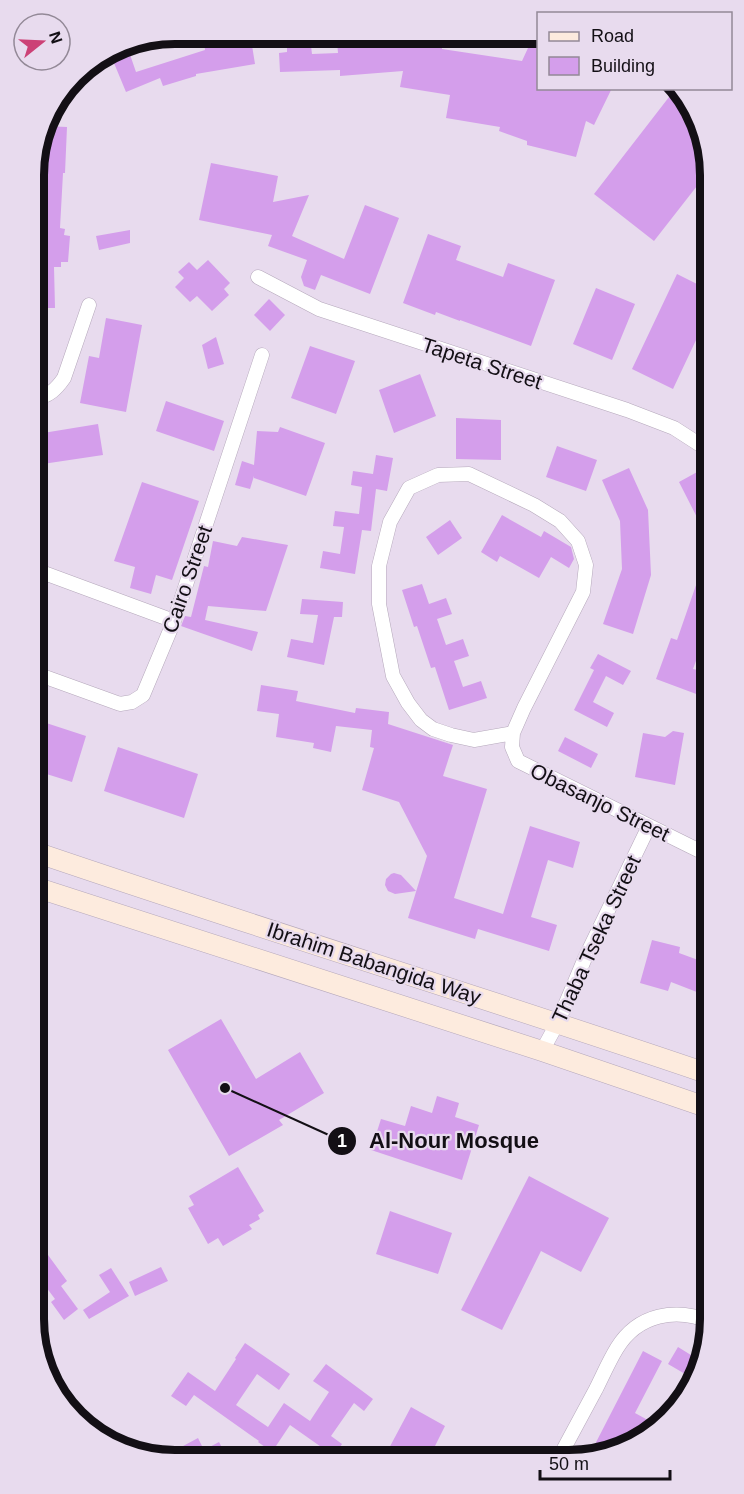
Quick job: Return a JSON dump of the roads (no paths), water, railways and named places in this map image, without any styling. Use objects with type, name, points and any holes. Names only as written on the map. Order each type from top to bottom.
[{"type":"main road","name":"Ibrahim Babangida Way","points":[[44,855],[700,1071]]},
{"type":"main road","name":"Ibrahim Babangida Way","points":[[44,890],[542,1051],[700,1105]]},
{"type":"street","name":"Tapeta Street","points":[[258,278],[319,309],[627,410],[674,428],[700,445]]},
{"type":"street","points":[[44,397],[57,388],[64,378],[89,305]]},
{"type":"street","name":"Cairo Street","points":[[44,677],[120,704],[132,702],[143,695],[174,621],[262,355]]},
{"type":"street","points":[[469,474],[543,510],[560,521],[578,541],[586,565],[583,592],[513,733],[474,740],[433,729],[421,720],[408,703],[393,676],[379,604],[379,566],[390,522],[409,488],[438,475],[469,474]]},
{"type":"street","points":[[44,573],[174,621]]},
{"type":"street","name":"Obasanjo Street","points":[[513,733],[512,747],[518,761],[700,851]]},
{"type":"street","name":"Thaba Tseka Street","points":[[542,1051],[558,1023],[585,958],[649,826]]},
{"type":"street","points":[[563,1450],[618,1346],[638,1326],[654,1317],[675,1314],[700,1317]]},
{"type":"place","name":"Al-Nour Mosque","points":[[225,1088]]}]
